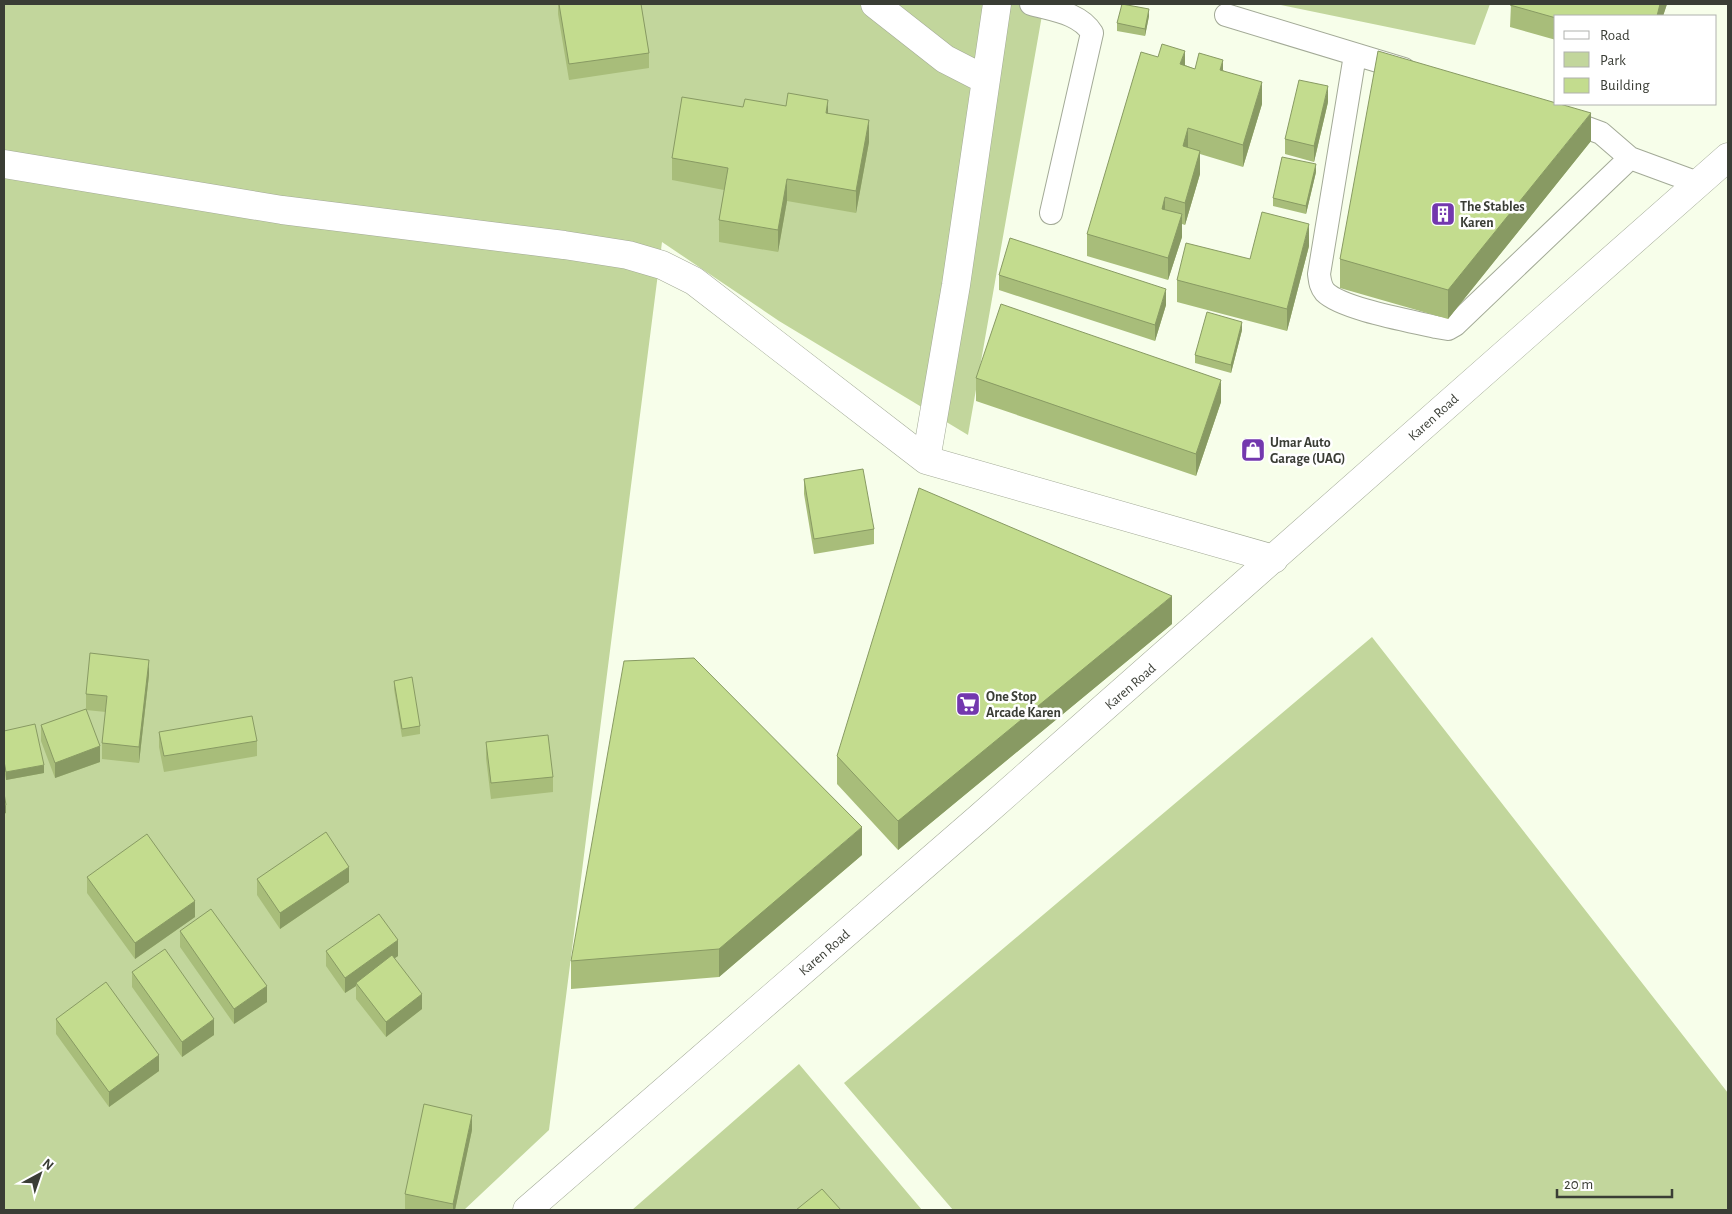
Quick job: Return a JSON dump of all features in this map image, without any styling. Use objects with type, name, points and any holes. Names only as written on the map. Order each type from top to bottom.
[{"type":"street","points":[[875,4],[945,59],[986,80]]},
{"type":"street","points":[[926,460],[956,285],[997,4]]},
{"type":"street","name":"Karen Road","points":[[527,1210],[1274,559],[1728,157]]},
{"type":"street","points":[[4,164],[282,210],[564,245],[628,256],[662,265],[694,281],[926,460],[1274,559]]},
{"type":"lane","points":[[1031,4],[1072,16],[1088,26],[1092,33],[1051,213]]},
{"type":"lane","points":[[1226,15],[1421,75]]},
{"type":"lane","points":[[1355,55],[1319,274],[1320,284],[1326,292],[1344,303],[1436,328],[1448,329],[1456,325],[1630,158]]},
{"type":"lane","points":[[1543,112],[1601,134],[1630,158],[1698,183]]},
{"type":"green space","points":[[4,4],[1044,4],[968,435],[779,321],[662,242],[549,1130],[464,1210],[4,1210]]},
{"type":"green space","points":[[1276,4],[1490,4],[1475,45]]},
{"type":"green space","points":[[1372,637],[1728,1093],[1728,1210],[953,1210],[844,1083]]},
{"type":"green space","points":[[799,1064],[922,1210],[632,1210]]},
{"type":"building","points":[[559,4],[641,4],[649,53],[569,64]]},
{"type":"building","points":[[1122,4],[1149,9],[1145,29],[1117,23]]},
{"type":"building","points":[[1660,4],[1657,15],[1554,15],[1554,17],[1510,5]]},
{"type":"building","points":[[1162,44],[1185,51],[1180,64],[1195,69],[1199,53],[1223,60],[1220,70],[1262,82],[1243,145],[1188,128],[1183,146],[1200,151],[1185,203],[1165,197],[1162,209],[1182,214],[1168,258],[1087,234],[1141,52],[1158,57]]},
{"type":"building","name":"The Stables Karen","points":[[1378,51],[1554,102],[1554,105],[1563,105],[1591,113],[1448,290],[1340,259]]},
{"type":"building","points":[[1299,80],[1328,86],[1314,146],[1285,139]]},
{"type":"building","points":[[788,93],[828,100],[826,113],[869,120],[856,191],[787,179],[778,230],[719,220],[728,168],[672,158],[682,97],[743,107],[745,99],[786,106]]},
{"type":"building","points":[[1282,157],[1316,164],[1306,206],[1273,198]]},
{"type":"building","points":[[1262,212],[1309,224],[1287,309],[1177,280],[1186,243],[1250,259]]},
{"type":"building","points":[[1010,238],[1166,289],[1155,325],[999,275]]},
{"type":"building","points":[[1001,304],[1221,380],[1196,454],[976,378]]},
{"type":"building","points":[[1207,312],[1242,322],[1231,365],[1195,355]]},
{"type":"building","points":[[863,469],[874,529],[814,539],[804,479]]},
{"type":"building","name":"One Stop Arcade Karen","points":[[919,488],[1172,596],[898,821],[837,756]]},
{"type":"building","points":[[90,653],[149,660],[139,747],[102,743],[107,696],[86,694]]},
{"type":"building","points":[[694,658],[862,827],[719,949],[571,961],[624,661]]},
{"type":"building","points":[[412,677],[420,726],[402,729],[394,681]]},
{"type":"building","points":[[86,709],[100,746],[55,763],[41,725]]},
{"type":"building","points":[[252,716],[257,741],[164,756],[159,732]]},
{"type":"building","points":[[35,724],[44,765],[6,772],[4,731]]},
{"type":"building","points":[[548,735],[553,777],[491,783],[486,742]]},
{"type":"building","points":[[326,832],[349,867],[280,913],[257,879]]},
{"type":"building","points":[[147,834],[195,901],[135,943],[87,877]]},
{"type":"building","points":[[211,909],[267,986],[234,1009],[180,931]]},
{"type":"building","points":[[379,914],[398,940],[345,978],[326,951]]},
{"type":"building","points":[[165,949],[214,1019],[182,1042],[132,972]]},
{"type":"building","points":[[392,955],[422,994],[386,1022],[356,983]]},
{"type":"building","points":[[106,982],[159,1055],[109,1092],[56,1019]]},
{"type":"building","points":[[424,1104],[472,1115],[453,1204],[405,1194]]},
{"type":"building","points":[[822,1189],[841,1210],[796,1210]]},
{"type":"place","name":"The Stables Karen","points":[[1443,214]]},
{"type":"place","name":"Umar Auto Garage (UAG)","points":[[1253,450]]},
{"type":"place","name":"One Stop Arcade Karen","points":[[968,704]]}]
